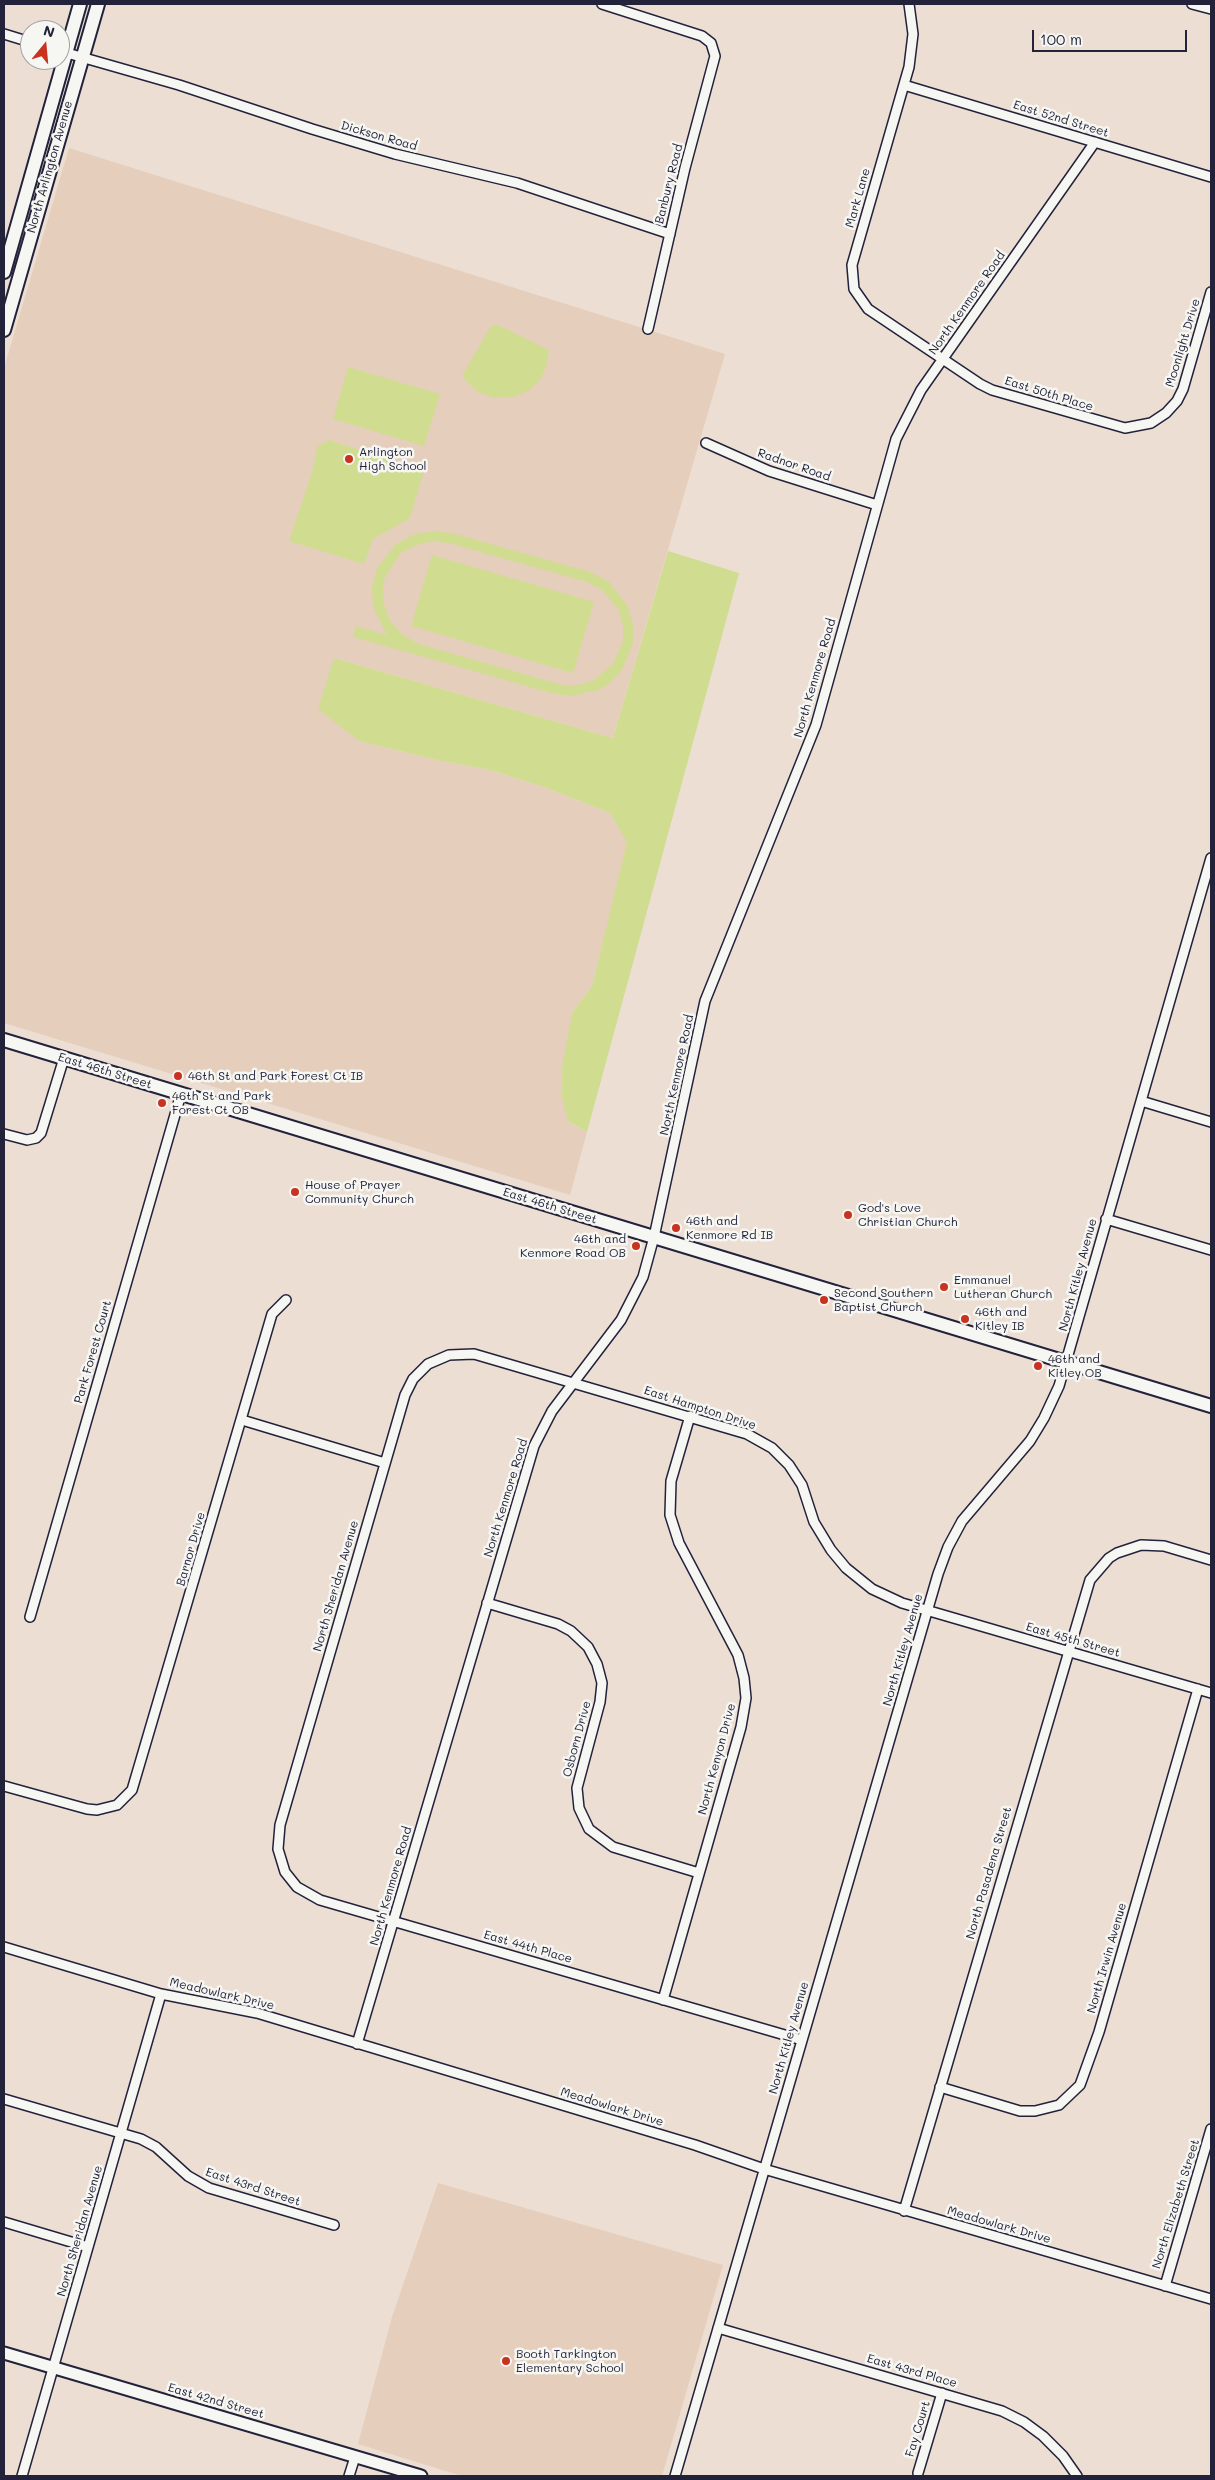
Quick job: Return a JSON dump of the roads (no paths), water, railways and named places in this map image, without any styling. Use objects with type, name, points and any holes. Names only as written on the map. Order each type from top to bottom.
[{"type":"main road","name":"North Arlington Avenue","points":[[70,31],[80,4]]},
{"type":"main road","name":"North Arlington Avenue","points":[[4,330],[98,4]]},
{"type":"main road","name":"North Arlington Avenue","points":[[4,272],[6,253],[57,70]]},
{"type":"main road","name":"East 46th Street","points":[[4,1040],[1211,1406]]},
{"type":"street","name":"Banbury Road","points":[[602,4],[700,35],[713,46],[715,62],[691,145],[648,329]]},
{"type":"street","name":"Mark Lane","points":[[909,4],[913,39],[904,85],[853,260],[852,280],[859,298],[868,309],[942,360]]},
{"type":"street","points":[[1192,4],[1211,10]]},
{"type":"street","points":[[4,34],[20,39]]},
{"type":"street","name":"Dickson Road","points":[[70,54],[179,85],[395,154],[517,183],[670,234]]},
{"type":"street","name":"East 52nd Street","points":[[904,85],[1211,177]]},
{"type":"street","name":"North Kenmore Road","points":[[358,2044],[534,1446],[549,1415],[626,1312],[641,1282],[654,1237],[705,1001],[816,725],[891,452],[902,425],[921,390],[1095,142]]},
{"type":"street","points":[[6,253],[24,259]]},
{"type":"street","name":"Moonlight Drive","points":[[1155,420],[1172,407],[1181,393],[1211,292]]},
{"type":"street","name":"East 50th Place","points":[[942,360],[972,380],[992,390],[1116,426],[1138,427],[1155,420]]},
{"type":"street","name":"Radnor Road","points":[[706,443],[770,471],[877,505]]},
{"type":"street","name":"North Kitley Avenue","points":[[675,2476],[942,1560],[957,1530],[974,1505],[1032,1438],[1059,1386],[1211,858]]},
{"type":"street","points":[[4,1134],[27,1140],[36,1138],[42,1133],[64,1058]]},
{"type":"street","name":"Park Forest Court","points":[[30,1617],[181,1094]]},
{"type":"street","points":[[1140,1101],[1211,1122]]},
{"type":"street","points":[[1106,1220],[1211,1250]]},
{"type":"street","name":"Barnor Drive","points":[[4,1786],[87,1809],[101,1810],[117,1805],[129,1794],[135,1784],[272,1314],[286,1300]]},
{"type":"street","name":"East Hampton Drive","points":[[449,1354],[474,1354],[747,1434],[776,1451],[789,1465],[802,1485],[818,1530],[840,1561],[872,1588],[902,1603],[927,1610]]},
{"type":"street","name":"North Sheridan Avenue","points":[[278,1844],[280,1825],[405,1395],[413,1379],[428,1364],[449,1354]]},
{"type":"street","name":"North Kenyon Drive","points":[[663,2000],[741,1727],[746,1698],[744,1678],[738,1655],[679,1543],[672,1524],[670,1486],[690,1416]]},
{"type":"street","points":[[242,1420],[385,1463]]},
{"type":"street","name":"North Pasadena Street","points":[[904,2210],[1090,1580],[1102,1564],[1117,1553],[1136,1546],[1155,1545],[1211,1560]]},
{"type":"street","name":"Osborn Drive","points":[[487,1603],[558,1624],[570,1630],[588,1647],[598,1664],[602,1683],[600,1702],[577,1793],[580,1812],[590,1830],[613,1847],[699,1873]]},
{"type":"street","name":"East 45th Street","points":[[927,1610],[1211,1693]]},
{"type":"street","name":"North Irwin Avenue","points":[[940,2086],[1020,2110],[1036,2111],[1059,2105],[1080,2085],[1096,2040],[1198,1689]]},
{"type":"street","name":"East 44th Place","points":[[278,1844],[285,1872],[304,1892],[320,1900],[802,2040]]},
{"type":"street","name":"Meadowlark Drive","points":[[4,1948],[161,1994],[257,2013],[695,2145],[764,2169],[1211,2299]]},
{"type":"street","name":"North Sheridan Avenue","points":[[22,2476],[161,1994]]},
{"type":"street","name":"East 43rd Street","points":[[4,2099],[141,2139],[156,2147],[184,2174],[209,2188],[334,2225]]},
{"type":"street","name":"North Elizabeth Street","points":[[1164,2286],[1211,2129]]},
{"type":"street","points":[[4,2222],[88,2247]]},
{"type":"street","name":"East 43rd Place","points":[[718,2328],[994,2408],[1024,2422],[1050,2442],[1077,2476]]},
{"type":"street","name":"East 42nd Street","points":[[4,2354],[420,2476]]},
{"type":"street","name":"Fay Court","points":[[918,2473],[942,2393]]},
{"type":"street","points":[[349,2476],[355,2456]]},
{"type":"place","name":"Arlington High School","points":[[349,459]]},
{"type":"place","name":"46th St and Park Forest Ct IB","points":[[178,1076]]},
{"type":"place","name":"46th St and Park Forest Ct OB","points":[[162,1103]]},
{"type":"place","name":"House of Prayer Community Church","points":[[295,1192]]},
{"type":"place","name":"God's Love Christian Church","points":[[848,1215]]},
{"type":"place","name":"46th and Kenmore Rd IB","points":[[676,1228]]},
{"type":"place","name":"46th and Kenmore Road OB","points":[[636,1246]]},
{"type":"place","name":"Emmanuel Lutheran Church","points":[[944,1287]]},
{"type":"place","name":"Second Southern Baptist Church","points":[[824,1300]]},
{"type":"place","name":"46th and Kitley IB","points":[[965,1319]]},
{"type":"place","name":"46th and Kitley OB","points":[[1038,1366]]},
{"type":"place","name":"Booth Tarkington Elementary School","points":[[506,2361]]}]
